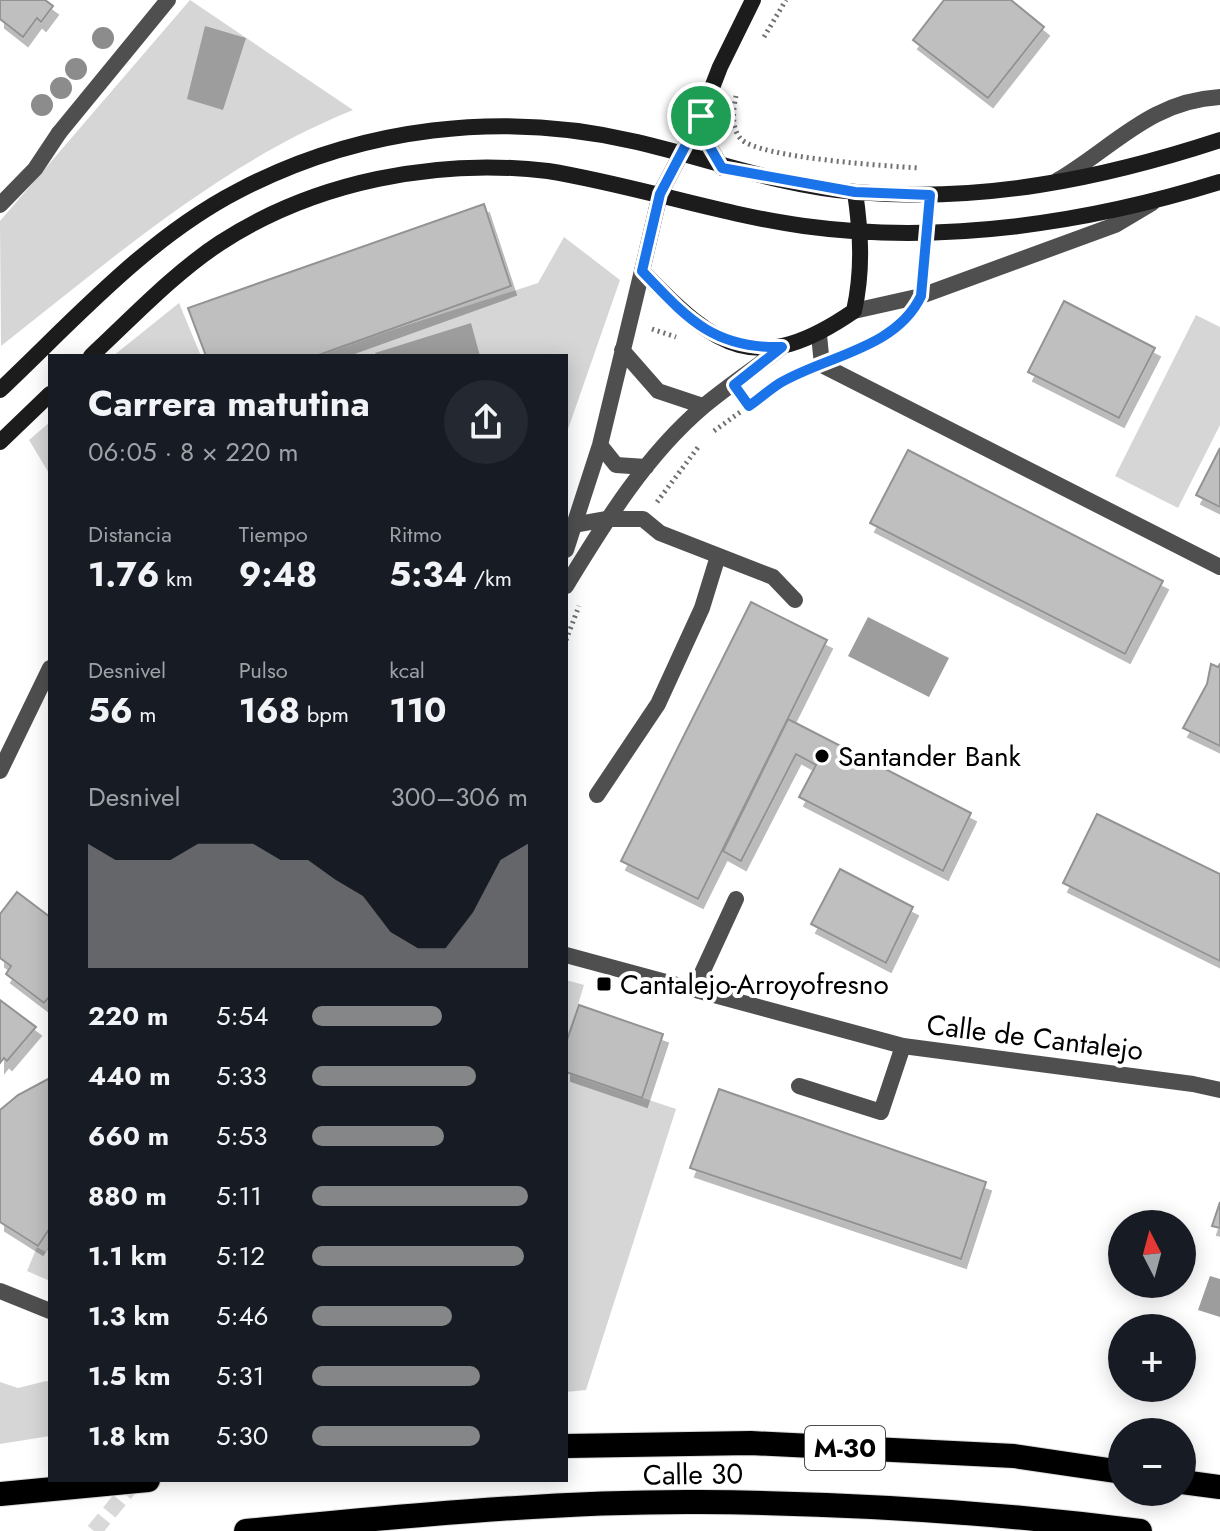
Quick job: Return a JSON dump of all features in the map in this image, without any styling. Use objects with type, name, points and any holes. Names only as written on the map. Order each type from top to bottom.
[{"type":"highway","name":"Calle 30","points":[[568,1446],[813,1446],[1014,1456],[1108,1470]]},
{"type":"highway","points":[[0,1494],[127,1482]]},
{"type":"highway","points":[[1196,1484],[1220,1487]]},
{"type":"highway","name":"Calle 30","points":[[246,1531],[428,1514],[696,1502],[892,1507],[1035,1517],[1140,1531]]},
{"type":"main road","points":[[753,0],[720,67],[701,116],[660,194],[642,271],[703,331],[753,348],[782,347],[819,335],[854,311],[861,280],[860,230],[855,192]]},
{"type":"main road","points":[[701,116],[708,144],[722,168]]},
{"type":"main road","points":[[0,390],[114,283],[198,214],[238,191],[324,154],[403,135],[480,126],[558,129],[636,142],[722,168],[855,192],[930,195],[1048,185],[1131,167],[1220,140]]},
{"type":"main road","points":[[93,354],[182,272],[220,243],[304,202],[352,186],[432,170],[508,166],[592,178],[760,218],[860,230],[963,231],[1022,226],[1159,199],[1220,182]]},
{"type":"main road","points":[[0,442],[48,396]]},
{"type":"street","points":[[0,205],[35,169],[59,133],[168,0]]},
{"type":"street","points":[[1048,185],[1094,159],[1129,129],[1165,107],[1220,97]]},
{"type":"street","points":[[854,311],[921,296],[1115,225],[1159,199]]},
{"type":"street","points":[[568,543],[600,445],[642,271]]},
{"type":"street","points":[[819,335],[822,365],[1220,567]]},
{"type":"street","points":[[568,583],[607,519],[646,467],[703,406],[782,347]]},
{"type":"street","points":[[622,350],[658,391],[703,406]]},
{"type":"street","points":[[600,445],[616,465],[646,467]]},
{"type":"street","points":[[573,525],[607,519],[643,519],[660,533],[773,577],[795,600]]},
{"type":"street","points":[[597,795],[658,704],[702,608],[718,556]]},
{"type":"street","points":[[0,771],[48,672]]},
{"type":"street","points":[[695,988],[736,899]]},
{"type":"street","name":"Calle de Cantalejo","points":[[568,956],[903,1046],[1220,1090]]},
{"type":"street","points":[[799,1086],[881,1112],[903,1046]]},
{"type":"street","points":[[0,1291],[48,1310]]},
{"type":"path","points":[[756,49],[786,0]]},
{"type":"path","points":[[737,92],[735,125],[740,138],[750,145],[808,157],[933,169],[930,195]]},
{"type":"path","points":[[643,519],[704,439],[780,383],[898,327],[921,296]]},
{"type":"path","points":[[629,322],[690,345]]},
{"type":"path","points":[[734,385],[749,406]]},
{"type":"path","points":[[568,635],[583,597]]},
{"type":"shaded area","points":[[190,0],[353,110],[258,157],[213,185],[126,247],[1,346],[0,221]]},
{"type":"shaded area","points":[[205,26],[246,38],[223,110],[187,99]]},
{"type":"shaded area","points":[[564,237],[620,280],[568,429],[568,354],[317,354],[538,283]]},
{"type":"shaded area","points":[[179,303],[200,354],[115,354]]},
{"type":"shaded area","points":[[1196,315],[1220,327],[1220,425],[1178,508],[1115,476]]},
{"type":"shaded area","points":[[471,323],[479,354],[376,354]]},
{"type":"shaded area","points":[[48,424],[48,472],[29,440]]},
{"type":"shaded area","points":[[868,617],[949,658],[929,697],[848,656]]},
{"type":"shaded area","points":[[568,981],[584,985],[568,1037]]},
{"type":"shaded area","points":[[568,1073],[676,1109],[586,1390],[568,1392]]},
{"type":"shaded area","points":[[37,1247],[46,1252],[48,1247],[48,1280],[27,1271]]},
{"type":"shaded area","points":[[1210,1276],[1220,1279],[1220,1317],[1198,1310]]},
{"type":"shaded area","points":[[0,1382],[18,1388],[48,1382],[48,1436],[0,1444]]},
{"type":"building","points":[[0,0],[45,0],[53,6],[41,22],[37,18],[23,37],[0,19]]},
{"type":"building","points":[[944,0],[1011,0],[1044,27],[988,98],[913,40]]},
{"type":"building","points":[[484,204],[511,286],[322,354],[205,354],[188,308]]},
{"type":"building","points":[[1064,301],[1155,348],[1119,418],[1028,372]]},
{"type":"building","points":[[1220,448],[1220,507],[1196,495]]},
{"type":"building","points":[[908,450],[1163,581],[1125,654],[870,523]]},
{"type":"building","points":[[751,602],[827,640],[698,899],[621,861]]},
{"type":"building","points":[[1211,664],[1218,667],[1220,664],[1220,746],[1183,728],[1207,684]]},
{"type":"building","points":[[788,719],[971,813],[943,871],[799,797],[816,765],[796,754],[741,861],[723,851]]},
{"type":"building","points":[[1097,814],[1220,874],[1220,961],[1063,883]]},
{"type":"building","points":[[840,869],[913,907],[886,963],[811,924]]},
{"type":"building","points":[[17,892],[48,915],[48,998],[44,1003],[6,974],[11,966],[0,958],[0,914]]},
{"type":"building","points":[[0,1000],[36,1027],[7,1061],[4,1058],[0,1063]]},
{"type":"building","points":[[579,1005],[663,1034],[642,1098],[568,1073],[568,1037]]},
{"type":"building","points":[[48,1079],[48,1231],[38,1246],[0,1222],[0,1110],[18,1095]]},
{"type":"building","points":[[719,1089],[986,1182],[961,1259],[690,1168]]},
{"type":"building","points":[[1220,1202],[1220,1228],[1212,1226]]},
{"type":"tunnel","points":[[94,1531],[134,1482]]},
{"type":"place","name":"Santander Bank","points":[[822,756]]},
{"type":"place","name":"Cantalejo-Arroyofresno","points":[[604,984]]},
{"type":"route","points":[[701,116],[708,144],[722,168],[808,186],[855,192],[930,195],[921,296],[915,308],[898,327],[880,338],[780,383],[749,406],[734,385],[782,347],[753,348],[703,331],[642,271],[660,194],[701,116]]}]
